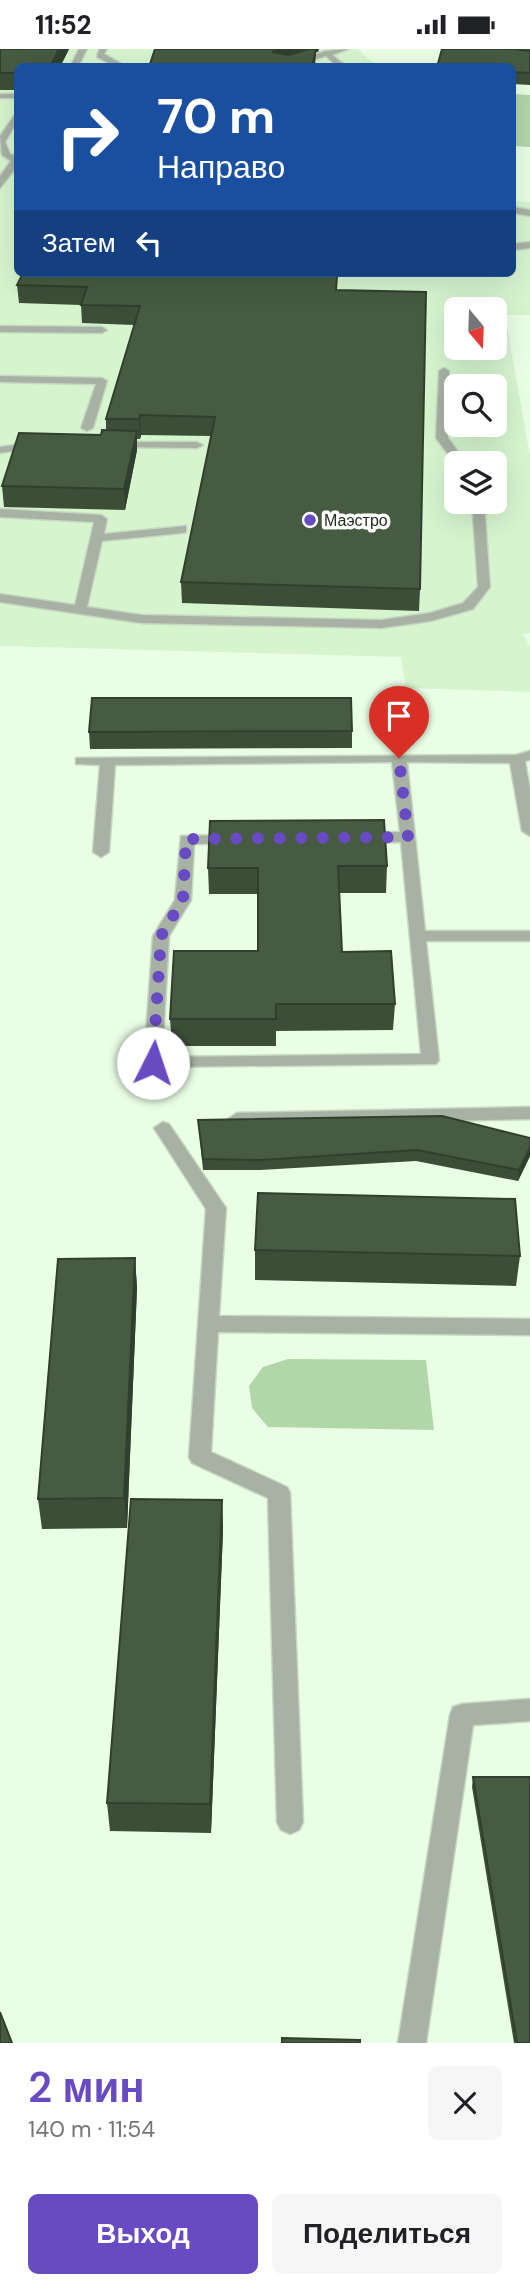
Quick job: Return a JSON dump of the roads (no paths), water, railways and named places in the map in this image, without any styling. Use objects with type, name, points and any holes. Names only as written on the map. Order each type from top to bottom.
[{"type":"lane","points":[[103,49],[100,55],[115,63]]},
{"type":"lane","points":[[292,63],[344,49]]},
{"type":"lane","points":[[326,53],[338,63]]},
{"type":"lane","points":[[14,119],[1,142],[6,155],[14,159]]},
{"type":"lane","points":[[0,185],[8,168],[14,163]]},
{"type":"lane","points":[[0,329],[102,330]]},
{"type":"lane","points":[[444,371],[442,438],[452,451]]},
{"type":"lane","points":[[0,379],[103,381],[86,428]]},
{"type":"lane","points":[[0,450],[52,444]]},
{"type":"lane","points":[[105,445],[197,445]]},
{"type":"lane","points":[[0,513],[101,519],[80,610]]},
{"type":"lane","points":[[0,598],[141,619],[381,624],[431,617],[468,606],[484,587],[479,514]]},
{"type":"lane","points":[[97,538],[182,529]]},
{"type":"lane","points":[[81,761],[523,757],[530,831]]},
{"type":"lane","points":[[399,758],[408,837],[430,1060],[153,1063],[161,936],[183,899],[186,839],[408,837]]},
{"type":"lane","points":[[101,852],[108,761]]},
{"type":"lane","points":[[418,936],[530,936]]},
{"type":"lane","points":[[219,1119],[530,1113]]},
{"type":"lane","points":[[163,1128],[216,1208],[200,1457],[279,1493],[290,1822]]},
{"type":"lane","points":[[207,1324],[530,1327]]},
{"type":"lane","points":[[412,2043],[462,1714],[530,1710]]},
{"type":"place","name":"Маэстро","points":[[310,520]]}]
